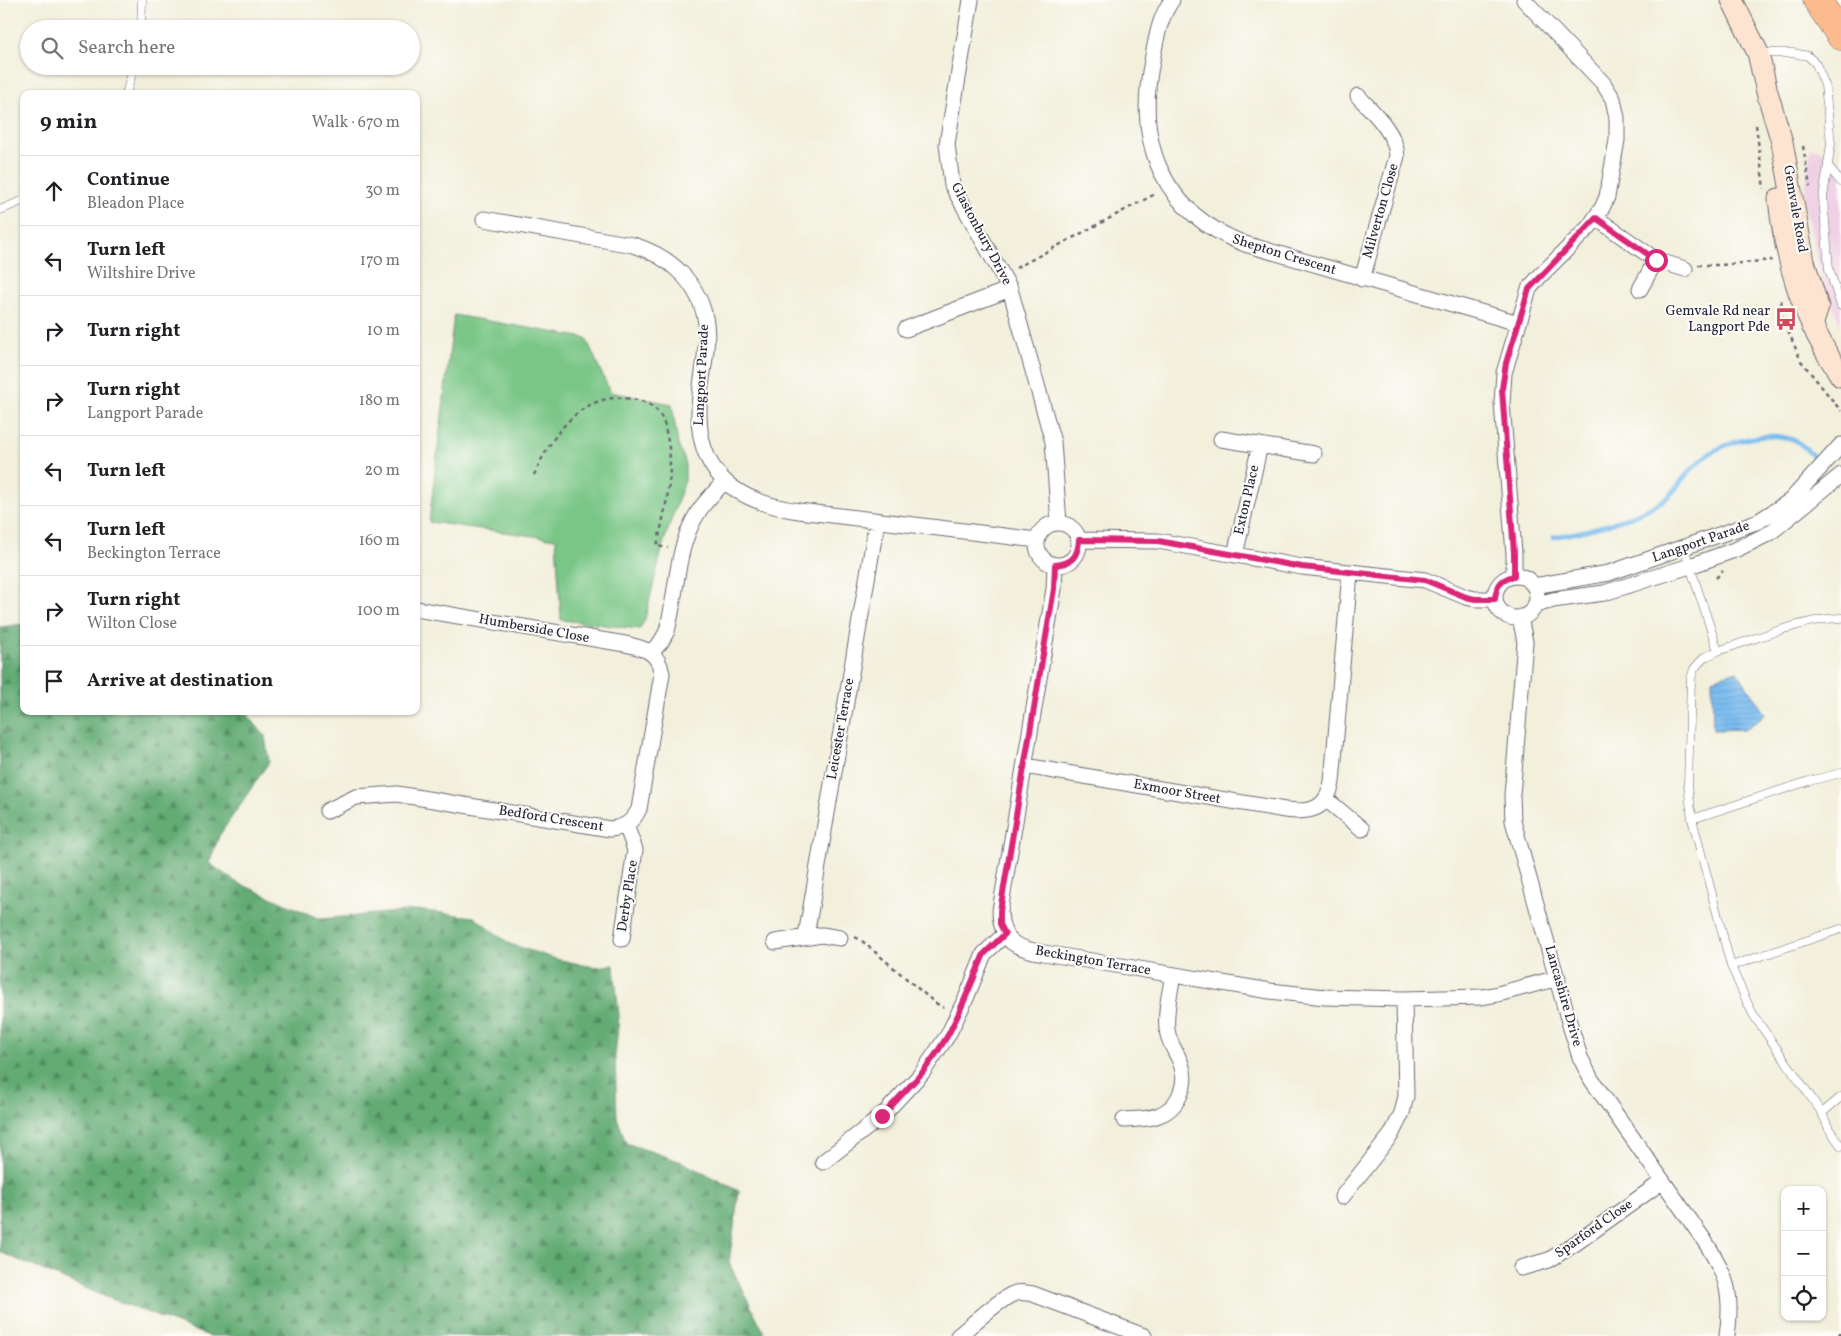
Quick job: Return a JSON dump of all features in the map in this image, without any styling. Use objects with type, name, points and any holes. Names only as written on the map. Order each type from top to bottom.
[{"type":"highway","points":[[1817,0],[1841,36]]},
{"type":"main road","name":"Gemvale Road","points":[[1732,0],[1758,53],[1768,92],[1770,140],[1787,253],[1798,293],[1812,326],[1841,376]]},
{"type":"street","name":"Glastonbury Drive","points":[[971,0],[947,144],[952,185],[1010,289],[1053,442],[1060,524]]},
{"type":"street","name":"Shepton Crescent","points":[[1172,0],[1162,16],[1158,30],[1146,94],[1148,127],[1151,143],[1161,172],[1169,186],[1189,211],[1228,238],[1518,323]]},
{"type":"street","points":[[1514,576],[1502,389],[1504,374],[1524,300],[1533,283],[1596,218],[1607,196],[1617,140],[1618,118],[1613,99],[1597,75],[1524,0]]},
{"type":"street","name":"Milverton Close","points":[[1358,96],[1376,116],[1397,149],[1395,165],[1362,278]]},
{"type":"street","points":[[1596,218],[1656,260],[1685,269]]},
{"type":"street","name":"Langport Parade","points":[[484,219],[641,248],[663,257],[686,278],[697,296],[706,325],[699,396],[699,433],[708,458],[724,482],[752,500],[775,507],[1037,540]]},
{"type":"street","points":[[1640,289],[1656,260]]},
{"type":"street","points":[[906,329],[1010,289]]},
{"type":"street","name":"Exton Place","points":[[1220,439],[1314,454]]},
{"type":"street","name":"Exton Place","points":[[1235,555],[1260,445]]},
{"type":"street","name":"Langport Parade","points":[[1534,586],[1609,573],[1746,527],[1772,514],[1797,493],[1841,445]]},
{"type":"street","name":"Langport Parade","points":[[1535,605],[1553,600],[1604,593],[1737,549],[1770,533],[1841,475]]},
{"type":"street","points":[[626,825],[636,815],[641,803],[661,682],[658,659],[651,652],[661,642],[667,631],[681,551],[687,533],[699,510],[724,482]]},
{"type":"street","name":"Leicester Terrace","points":[[806,936],[877,521]]},
{"type":"street","points":[[1052,524],[1060,524],[1072,528],[1076,533],[1079,540],[1078,552],[1068,563],[1055,565],[1042,558],[1038,550],[1037,540],[1040,532],[1046,527],[1052,524]]},
{"type":"street","points":[[1079,540],[1158,541],[1350,573],[1425,580],[1466,597],[1495,599]]},
{"type":"street","points":[[823,1162],[882,1116],[922,1073],[948,1035],[984,954],[1005,934],[1000,924],[1000,911],[1054,589],[1055,565]]},
{"type":"street","points":[[1350,573],[1332,782],[1327,800],[1362,829]]},
{"type":"street","points":[[1514,576],[1526,578],[1534,586],[1537,599],[1532,611],[1520,617],[1503,614],[1495,599],[1495,592],[1502,580],[1514,576]]},
{"type":"street","name":"Humberside Close","points":[[420,610],[625,644],[651,652]]},
{"type":"street","name":"Lancashire Drive","points":[[1520,617],[1525,642],[1512,795],[1513,821],[1580,1057],[1590,1080],[1663,1181],[1721,1267],[1729,1293],[1730,1314],[1727,1336]]},
{"type":"street","name":"Exmoor Street","points":[[1025,766],[1301,812],[1321,805],[1327,800]]},
{"type":"street","name":"Bedford Crescent","points":[[327,812],[356,797],[397,794],[603,828],[618,828],[626,825]]},
{"type":"street","name":"Derby Place","points":[[622,939],[635,850],[626,825]]},
{"type":"street","name":"Beckington Terrace","points":[[1005,934],[1009,941],[1023,949],[1296,995],[1404,999],[1482,997],[1558,978]]},
{"type":"street","points":[[775,942],[822,935],[840,938]]},
{"type":"street","points":[[1124,1120],[1160,1115],[1176,1103],[1180,1095],[1184,1079],[1183,1070],[1171,1045],[1167,1028],[1173,975]]},
{"type":"street","points":[[1342,1197],[1391,1135],[1402,1113],[1406,1096],[1404,999]]},
{"type":"street","name":"Sparford Close","points":[[1521,1268],[1549,1260],[1576,1244],[1663,1181]]},
{"type":"street","points":[[958,1336],[1002,1301],[1013,1294],[1021,1292],[1033,1294],[1144,1336]]},
{"type":"lane","points":[[141,20],[142,0]]},
{"type":"lane","points":[[1758,53],[1793,53],[1808,56],[1816,64],[1825,85],[1831,144],[1823,198],[1829,269],[1841,306]]},
{"type":"lane","points":[[127,90],[131,75]]},
{"type":"lane","points":[[1828,166],[1841,182]]},
{"type":"lane","points":[[0,210],[20,202]]},
{"type":"lane","points":[[1684,548],[1718,651]]},
{"type":"lane","points":[[1841,618],[1811,622],[1718,651],[1705,657],[1699,663],[1694,669],[1691,679],[1688,785],[1692,819],[1731,966],[1754,1016],[1822,1113],[1829,1129],[1841,1146]]},
{"type":"lane","points":[[1692,819],[1825,776],[1841,773]]},
{"type":"lane","points":[[1731,966],[1841,929]]},
{"type":"lane","points":[[1822,1113],[1841,1097]]},
{"type":"path","points":[[1756,120],[1765,197]]},
{"type":"path","points":[[1003,274],[1169,186]]},
{"type":"path","points":[[1685,269],[1694,264],[1704,266],[1772,260],[1774,265]]},
{"type":"path","points":[[534,476],[543,454],[553,438],[570,420],[587,407],[600,400],[612,398],[644,402],[654,407],[663,419],[671,460],[670,481],[657,546],[681,551]]},
{"type":"path","points":[[840,938],[852,935],[861,940],[934,1002],[958,1015]]},
{"type":"path","points":[[1839,1336],[1841,1329]]},
{"type":"shaded area","points":[[1811,147],[1841,160],[1841,325],[1822,280],[1804,201]]},
{"type":"green space","points":[[454,315],[586,338],[610,392],[672,404],[678,445],[685,461],[685,480],[664,541],[645,619],[640,629],[561,620],[556,539],[429,522]]},
{"type":"green space","points":[[20,624],[20,715],[248,715],[265,736],[269,762],[219,836],[209,863],[236,882],[320,919],[418,910],[474,917],[510,944],[556,959],[594,967],[614,965],[619,1016],[615,1057],[617,1117],[626,1143],[682,1162],[739,1191],[729,1263],[764,1332],[762,1336],[209,1336],[106,1297],[0,1252],[0,627]]},
{"type":"water","points":[[1737,671],[1765,714],[1747,729],[1713,730],[1712,679]]},
{"type":"waterway","points":[[1553,537],[1608,524],[1634,515],[1659,503],[1670,495],[1689,472],[1703,459],[1714,451],[1733,443],[1756,437],[1780,436],[1799,443],[1813,456]]},
{"type":"place","name":"Gemvale Rd near Langport Pde","points":[[1786,319]]},
{"type":"route","points":[[882,1116],[904,1094],[936,1054],[968,996],[977,968],[984,954],[1005,934],[1000,924],[1000,911],[1054,589],[1055,565],[1068,563],[1074,558],[1078,552],[1079,540],[1158,541],[1333,572],[1425,580],[1466,597],[1495,599],[1495,592],[1502,580],[1514,576],[1502,389],[1506,363],[1524,300],[1529,289],[1596,218],[1656,260]]}]
